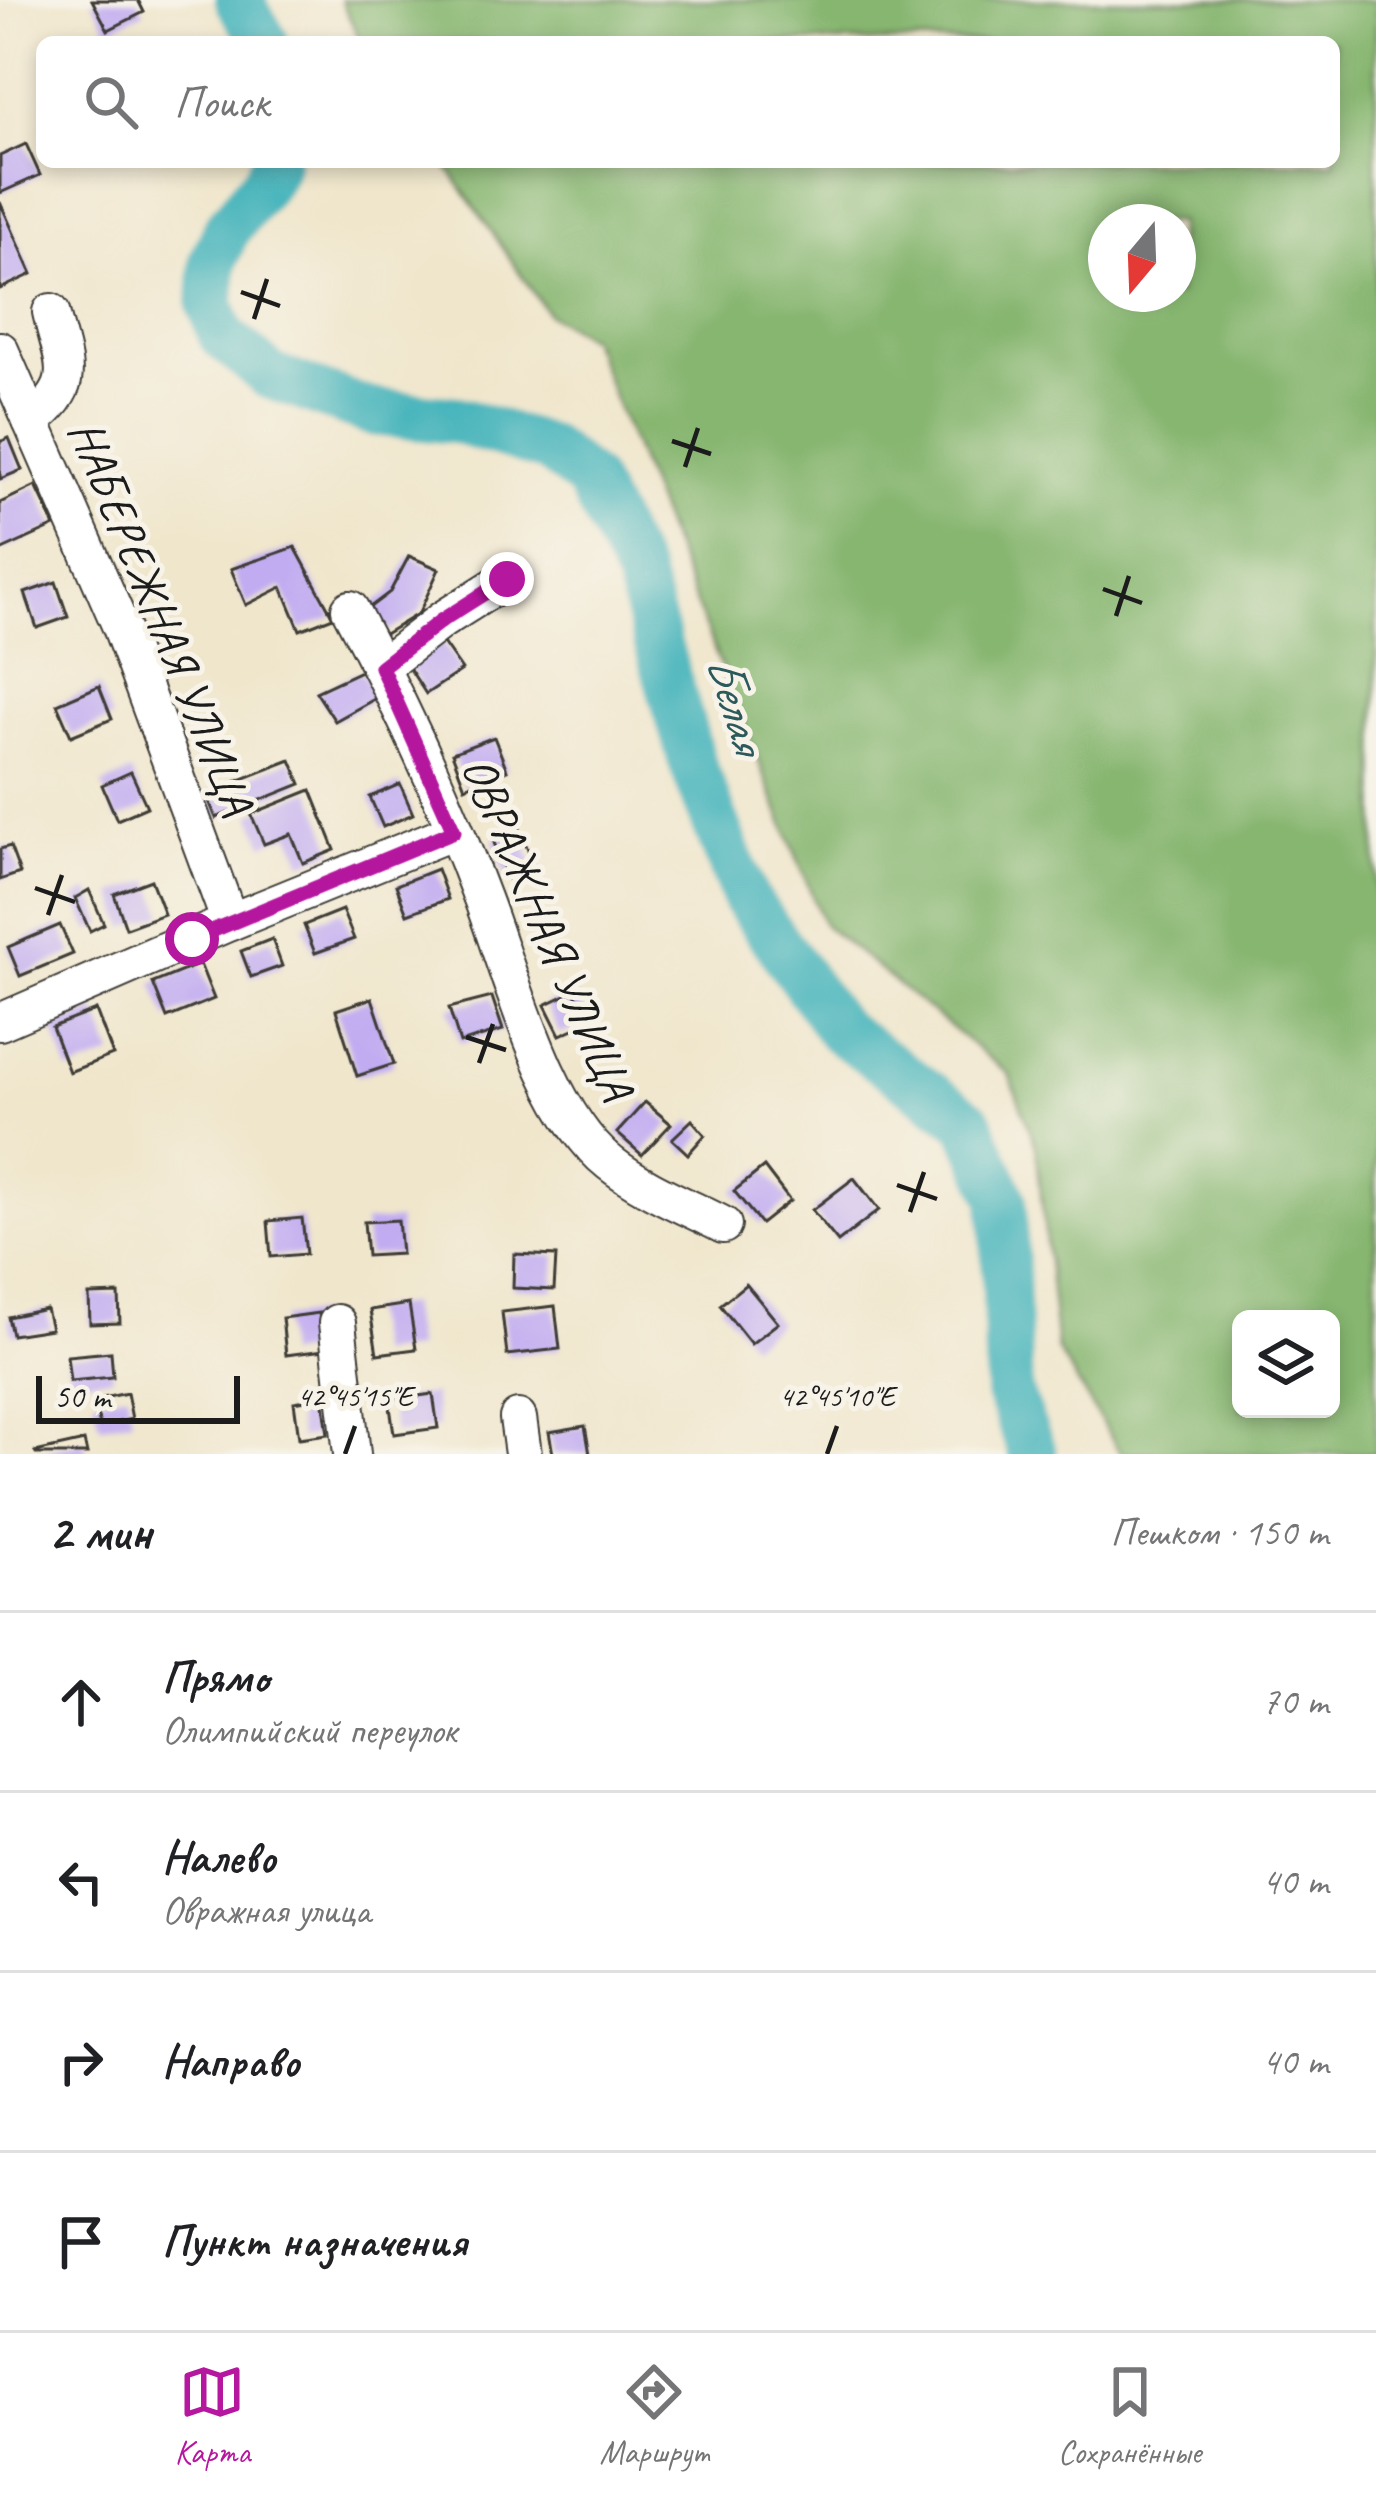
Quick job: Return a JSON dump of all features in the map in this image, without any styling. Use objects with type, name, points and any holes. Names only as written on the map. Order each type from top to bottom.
[{"type":"street","points":[[31,421],[54,404],[67,378],[51,312]]},
{"type":"street","name":"НАБЕРЕЖНАЯ УЛИЦА","points":[[0,350],[121,627],[230,922]]},
{"type":"street","points":[[381,667],[442,620],[507,579]]},
{"type":"street","name":"ОВРАЖНАЯ УЛИЦА","points":[[350,609],[454,831],[555,1091],[580,1131],[610,1162],[723,1225]]},
{"type":"street","points":[[0,1022],[454,831]]},
{"type":"street","points":[[337,1324],[352,1454]]},
{"type":"green space","points":[[341,0],[1376,0],[1376,1454],[1121,1454],[1057,1349],[1036,1146],[1009,1074],[824,925],[590,338],[549,315],[448,168],[1340,168],[1340,36],[358,36]]},
{"type":"building","points":[[92,0],[138,0],[144,12],[108,30]]},
{"type":"building","points":[[26,144],[40,175],[0,193],[0,156]]},
{"type":"building","points":[[0,202],[32,274],[0,289]]},
{"type":"building","points":[[9,438],[22,470],[0,479],[0,442]]},
{"type":"building","points":[[36,486],[55,526],[0,551],[0,503]]},
{"type":"building","points":[[295,547],[333,617],[300,630],[282,587],[246,605],[231,569]]},
{"type":"building","points":[[409,556],[439,569],[419,613],[383,635],[366,610],[390,592]]},
{"type":"building","points":[[56,582],[68,617],[37,628],[25,593]]},
{"type":"building","points":[[441,640],[462,670],[426,694],[406,663]]},
{"type":"building","points":[[361,671],[378,697],[335,721],[316,692]]},
{"type":"building","points":[[99,686],[112,719],[71,736],[57,704]]},
{"type":"building","points":[[494,737],[507,770],[465,787],[452,753]]},
{"type":"building","points":[[291,760],[301,784],[216,818],[206,793]]},
{"type":"building","points":[[131,772],[147,807],[117,820],[102,785]]},
{"type":"building","points":[[400,784],[413,814],[383,827],[370,797]]},
{"type":"building","points":[[311,790],[335,850],[303,863],[291,834],[264,844],[251,814]]},
{"type":"building","points":[[520,829],[535,869],[508,879],[493,840]]},
{"type":"building","points":[[10,846],[20,873],[0,880],[0,849]]},
{"type":"building","points":[[437,869],[448,899],[407,914],[396,885]]},
{"type":"building","points":[[151,880],[164,914],[126,928],[114,894]]},
{"type":"building","points":[[89,890],[104,924],[90,931],[75,898]]},
{"type":"building","points":[[342,910],[354,939],[315,953],[304,925]]},
{"type":"building","points":[[60,925],[73,954],[20,976],[8,947]]},
{"type":"building","points":[[272,939],[282,966],[251,977],[241,951]]},
{"type":"building","points":[[200,964],[214,999],[167,1018],[153,983]]},
{"type":"building","points":[[574,991],[589,1022],[560,1035],[545,1005]]},
{"type":"building","points":[[492,997],[503,1030],[460,1043],[449,1008]]},
{"type":"building","points":[[372,998],[394,1064],[357,1076],[336,1010]]},
{"type":"building","points":[[96,1010],[113,1055],[69,1072],[52,1027]]},
{"type":"building","points":[[645,1102],[671,1124],[642,1155],[617,1133]]},
{"type":"building","points":[[692,1120],[705,1135],[688,1154],[672,1139]]},
{"type":"building","points":[[764,1167],[790,1201],[761,1224],[734,1191]]},
{"type":"building","points":[[854,1178],[879,1210],[838,1242],[812,1210]]},
{"type":"building","points":[[302,1218],[306,1254],[271,1257],[268,1221]]},
{"type":"building","points":[[398,1220],[401,1254],[367,1256],[364,1222]]},
{"type":"building","points":[[514,1254],[556,1256],[554,1290],[513,1288]]},
{"type":"building","points":[[746,1284],[778,1323],[751,1344],[720,1305]]},
{"type":"building","points":[[119,1294],[120,1323],[90,1324],[89,1295]]},
{"type":"building","points":[[409,1304],[416,1349],[377,1354],[370,1310]]},
{"type":"building","points":[[555,1306],[560,1349],[507,1355],[502,1312]]},
{"type":"building","points":[[46,1309],[51,1329],[12,1335],[8,1317]]},
{"type":"building","points":[[319,1313],[324,1350],[286,1355],[282,1318]]},
{"type":"building","points":[[111,1352],[113,1377],[70,1381],[67,1356]]},
{"type":"building","points":[[127,1393],[132,1419],[100,1426],[94,1400]]},
{"type":"building","points":[[433,1394],[438,1428],[394,1434],[389,1400]]},
{"type":"building","points":[[323,1397],[328,1434],[299,1438],[294,1402]]},
{"type":"building","points":[[585,1426],[590,1454],[553,1454],[549,1432]]},
{"type":"building","points":[[84,1441],[87,1454],[35,1452]]},
{"type":"waterway","name":"Белая","points":[[239,0],[261,36]]},
{"type":"waterway","name":"Белая","points":[[272,168],[227,229],[213,261],[211,305],[222,336],[270,376],[371,412],[456,420],[549,449],[588,480],[638,576],[693,765],[745,898],[839,1030],[969,1122],[1003,1199],[1009,1393],[1033,1454]]},
{"type":"route","points":[[192,939],[454,831],[381,667],[442,620],[507,579]]}]
